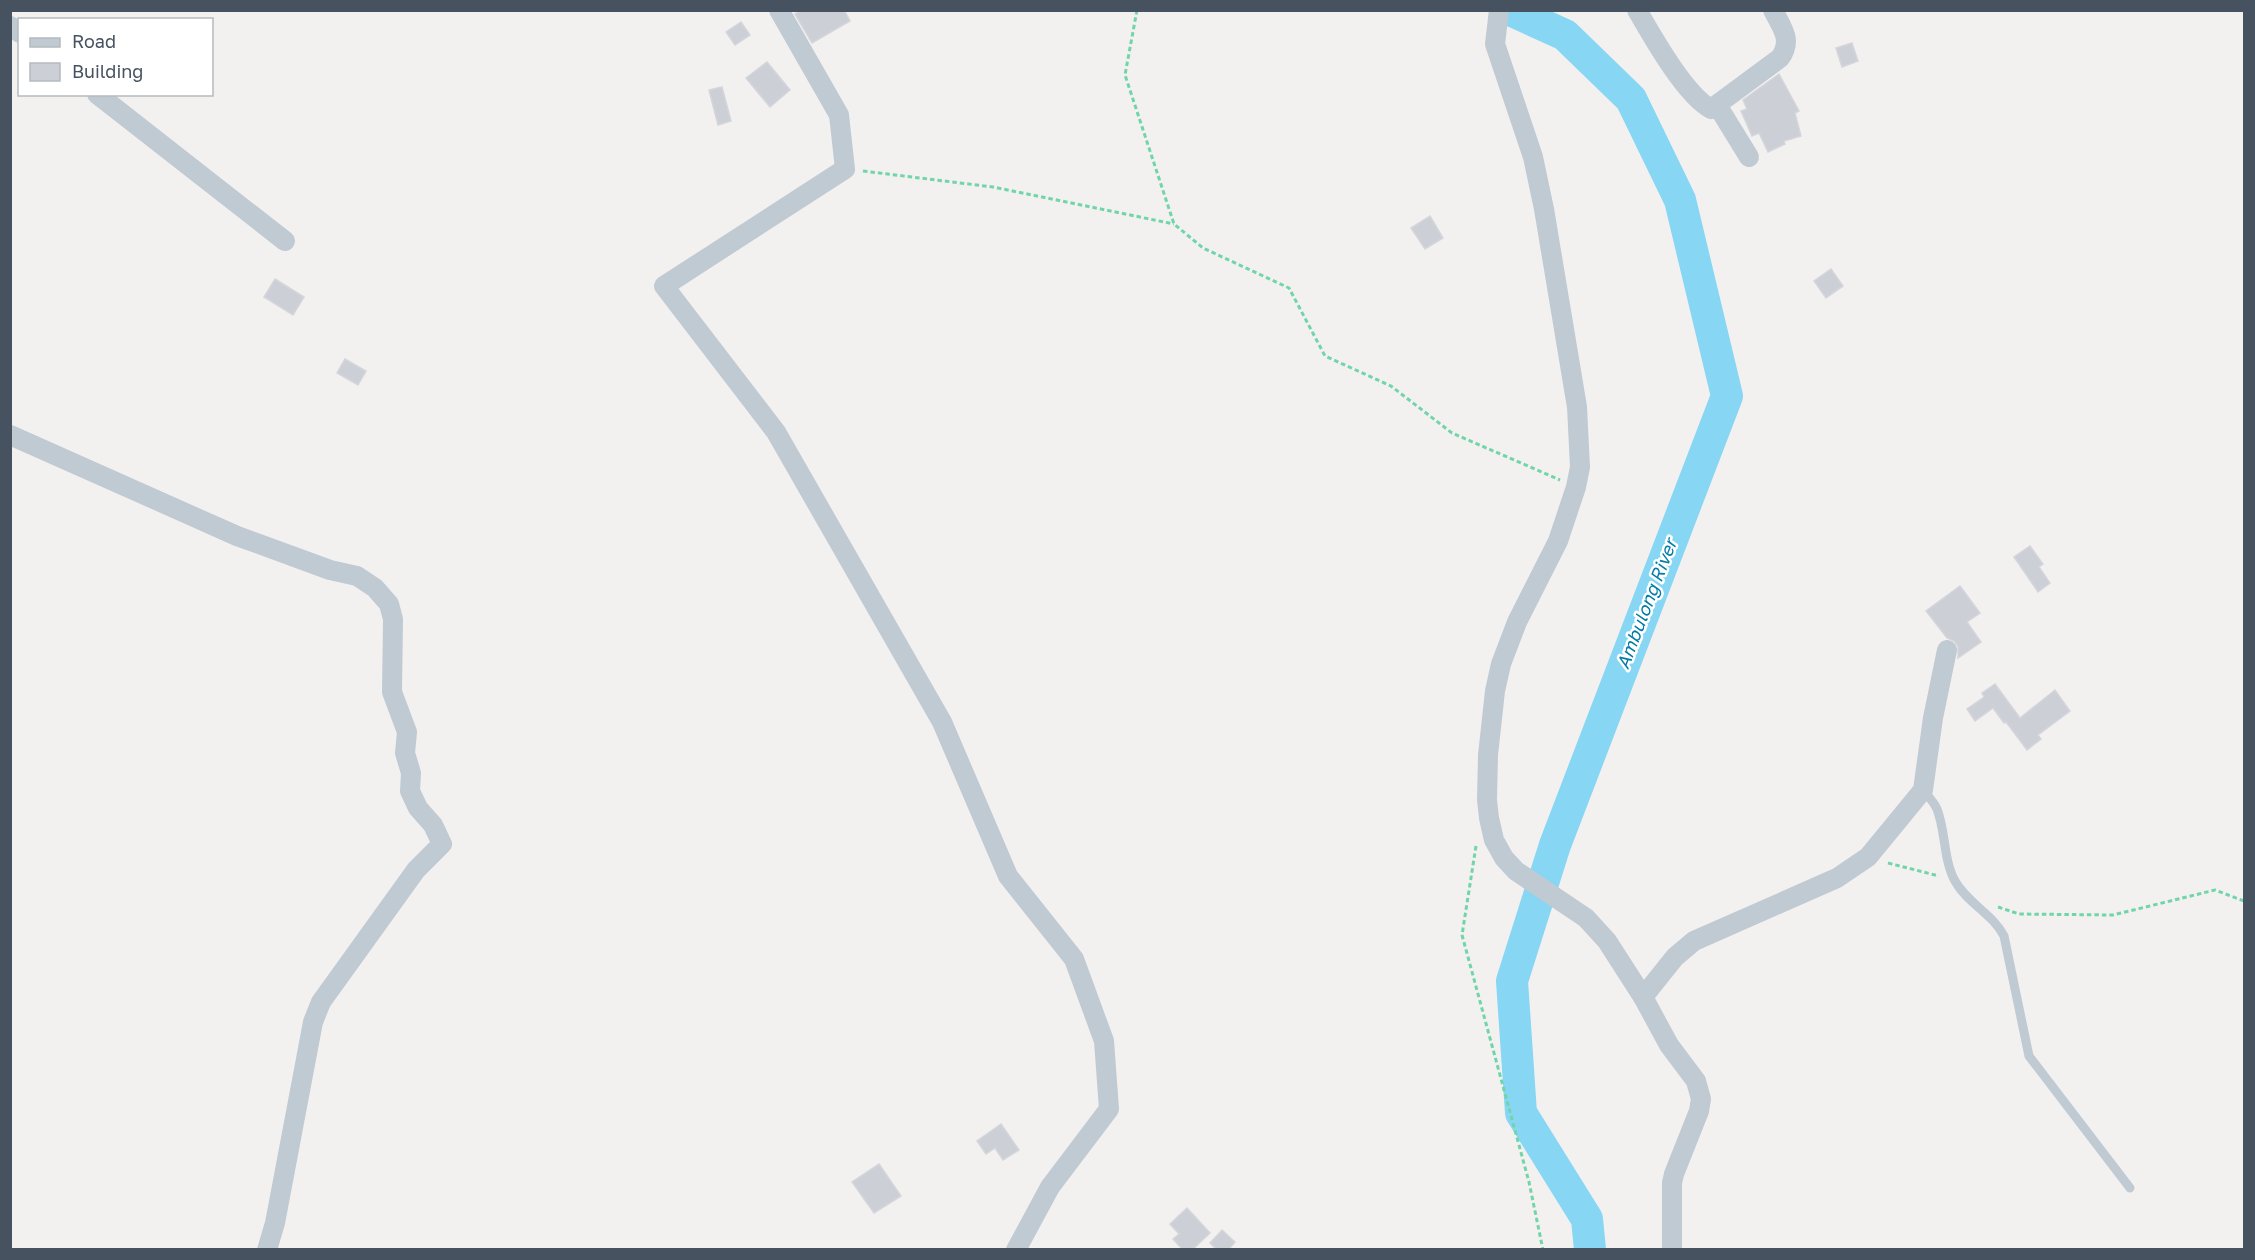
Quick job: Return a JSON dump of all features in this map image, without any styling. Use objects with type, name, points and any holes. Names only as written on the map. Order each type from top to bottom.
[{"type":"street","points":[[779,10],[839,116],[845,169],[664,286],[776,432],[942,722],[1008,876],[1074,959],[1078,969],[1104,1041],[1109,1109],[1050,1187],[1016,1250]]},
{"type":"street","points":[[1499,10],[1496,44],[1533,157],[1544,209],[1577,407],[1580,467],[1576,487],[1558,541],[1517,622],[1501,664],[1495,692],[1488,755],[1489,818],[1494,840],[1504,858],[1516,871],[1586,918],[1607,941],[1643,997],[1669,1045],[1696,1081],[1701,1099],[1696,1120],[1674,1174],[1671,1196],[1672,1250]]},
{"type":"street","points":[[1637,10],[1650,33],[1697,98],[1702,104],[1711,108],[1780,58],[1786,50],[1787,42],[1784,32],[1773,10]]},
{"type":"street","points":[[101,96],[285,241]]},
{"type":"street","points":[[1717,105],[1749,157]]},
{"type":"street","points":[[10,435],[237,536],[330,570],[357,576],[375,588],[389,604],[393,619],[393,692],[407,732],[405,753],[411,773],[410,791],[418,808],[433,825],[442,844],[417,870],[321,1002],[313,1022],[275,1223],[267,1250]]},
{"type":"street","points":[[1643,997],[1675,957],[1694,941],[1837,878],[1868,857],[1923,790],[1933,718],[1947,650]]},
{"type":"lane","points":[[1923,790],[1938,811],[1953,876],[1965,896],[1997,925],[2004,936],[2027,1051],[2032,1061],[2130,1188]]},
{"type":"path","points":[[1137,10],[1125,75],[1174,224]]},
{"type":"path","points":[[845,169],[993,187],[1174,224],[1203,248],[1289,288],[1325,356],[1391,386],[1452,433],[1576,487]]},
{"type":"path","points":[[1489,818],[1474,851],[1461,935],[1529,1182],[1543,1250]]},
{"type":"path","points":[[1868,857],[1939,876],[1965,896]]},
{"type":"path","points":[[1998,907],[2019,914],[2113,915],[2215,890],[2244,901]]},
{"type":"building","points":[[802,10],[844,10],[850,21],[812,43],[795,14]]},
{"type":"building","points":[[741,22],[750,35],[735,45],[726,32]]},
{"type":"building","points":[[1852,43],[1858,61],[1842,67],[1836,48]]},
{"type":"building","points":[[767,62],[790,90],[770,107],[746,78]]},
{"type":"building","points":[[1779,74],[1799,111],[1795,113],[1801,136],[1784,141],[1785,144],[1768,152],[1759,133],[1752,136],[1741,111],[1747,109],[1743,100]]},
{"type":"building","points":[[722,87],[731,121],[718,125],[709,90]]},
{"type":"building","points":[[1430,216],[1443,238],[1425,249],[1411,228]]},
{"type":"building","points":[[1831,269],[1843,286],[1826,298],[1814,281]]},
{"type":"building","points":[[275,279],[304,297],[293,315],[264,297]]},
{"type":"building","points":[[345,359],[366,371],[358,385],[337,373]]},
{"type":"building","points":[[2030,546],[2043,564],[2039,567],[2050,583],[2038,592],[2014,557]]},
{"type":"building","points":[[1960,586],[1980,613],[1967,622],[1981,642],[1958,658],[1958,646],[1947,638],[1926,611]]},
{"type":"building","points":[[1995,684],[2020,718],[2055,690],[2070,711],[2038,735],[2041,739],[2027,750],[1993,708],[1975,721],[1967,709],[1984,697],[1982,693]]},
{"type":"building","points":[[1001,1124],[1019,1150],[1003,1160],[995,1148],[986,1154],[977,1141]]},
{"type":"building","points":[[879,1164],[901,1196],[874,1213],[852,1182]]},
{"type":"building","points":[[1187,1208],[1210,1233],[1192,1250],[1183,1250],[1173,1239],[1179,1234],[1170,1224]]},
{"type":"building","points":[[1222,1230],[1235,1242],[1228,1250],[1217,1250],[1210,1243]]},
{"type":"waterway","name":"Ambulong River","points":[[1510,10],[1565,35],[1631,99],[1680,200],[1727,396],[1555,845],[1512,981],[1521,1113],[1587,1219],[1590,1250]]}]
